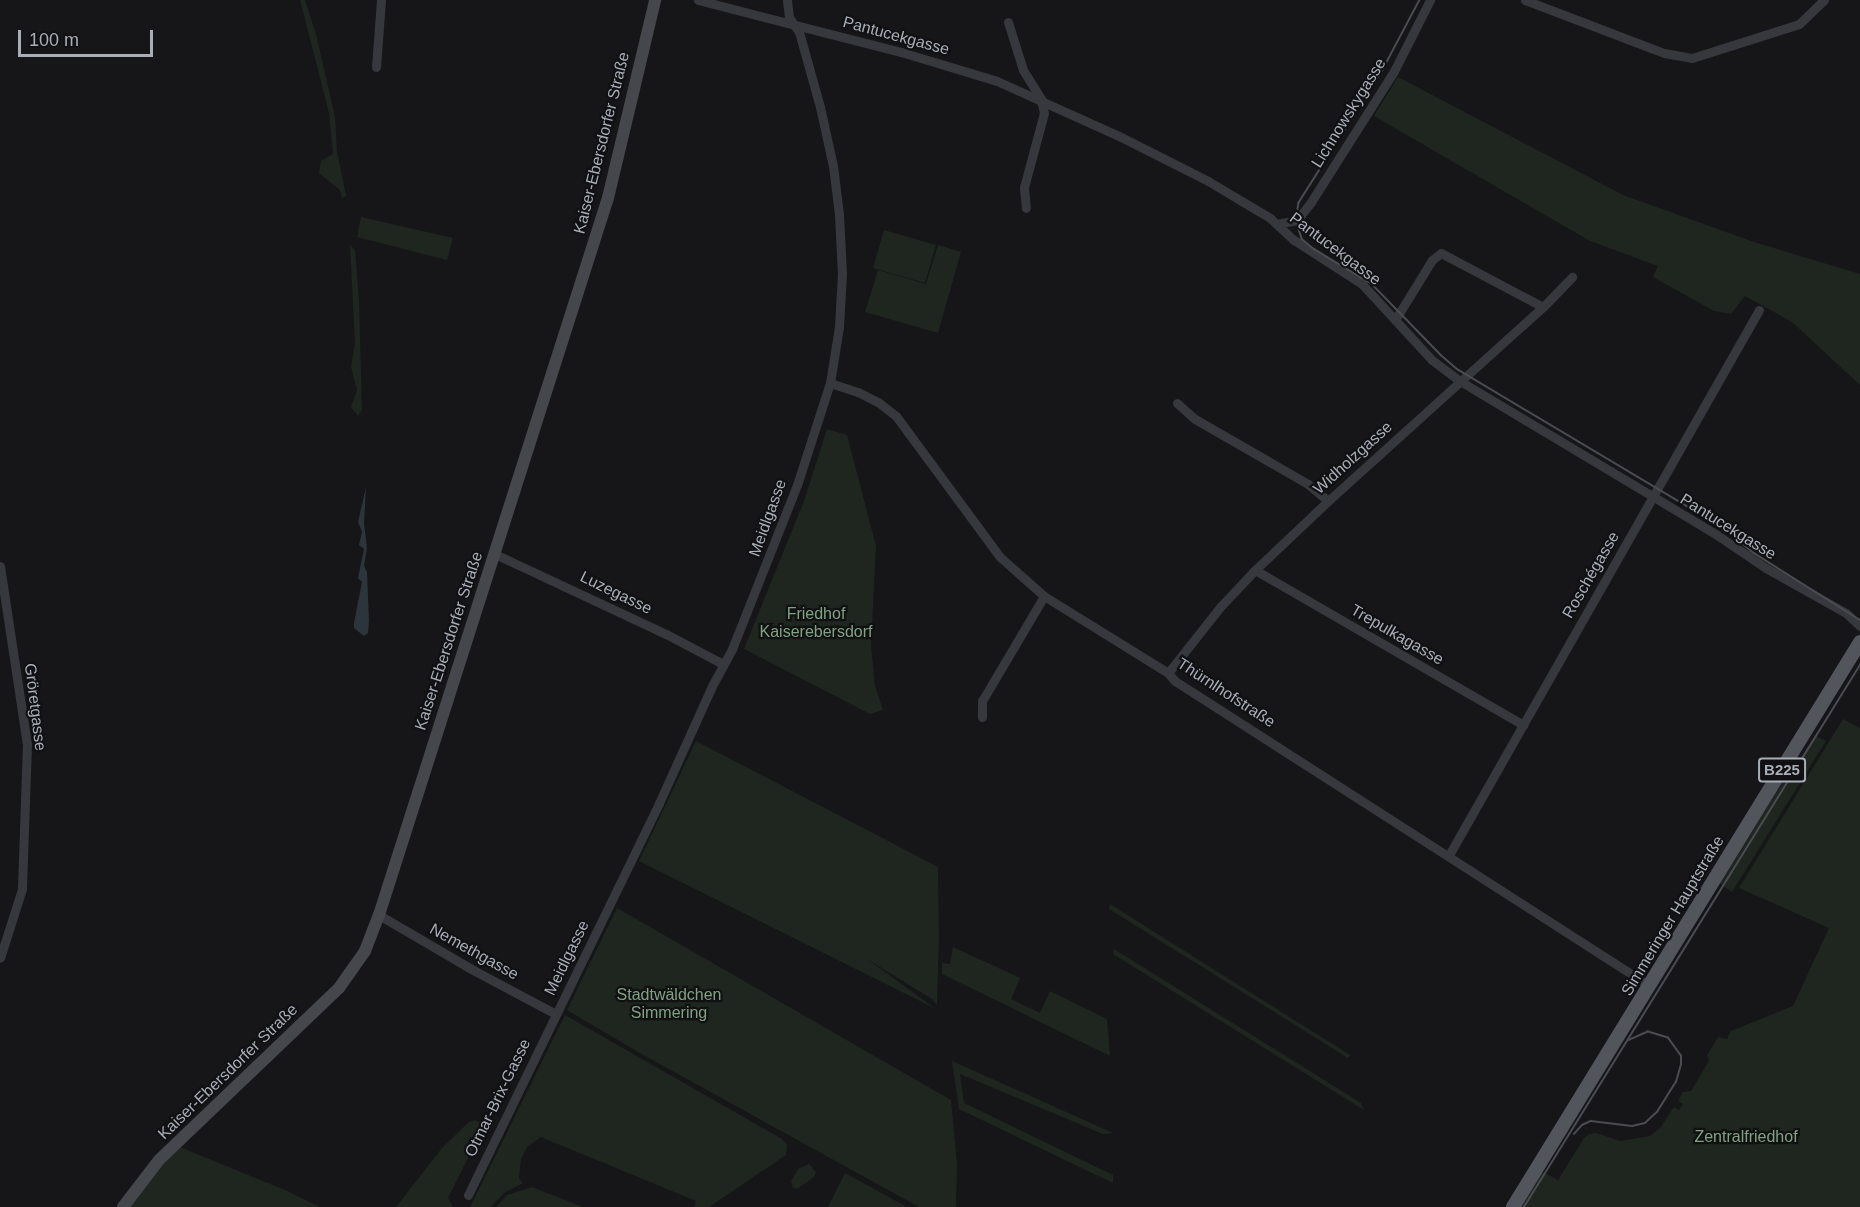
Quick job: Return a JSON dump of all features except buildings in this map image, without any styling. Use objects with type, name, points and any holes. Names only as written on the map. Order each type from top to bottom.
[{"type":"main road","name":"Kaiser-Ebersdorfer Straße","points":[[123,1207],[159,1160],[339,988],[362,956],[379,915],[608,198],[655,0]]},
{"type":"main road","name":"Simmeringer Hauptstraße","points":[[1513,1207],[1860,642]]},
{"type":"street","points":[[376,67],[381,0]]},
{"type":"street","name":"Pantucekgasse","points":[[698,0],[955,67],[1041,99],[1188,170],[1277,224],[1310,252],[1362,284],[1438,366],[1460,381],[1717,535],[1766,568],[1846,613],[1860,626]]},
{"type":"street","name":"Lichnowskygasse","points":[[1277,224],[1297,220],[1311,202],[1389,78],[1430,0]]},
{"type":"street","points":[[1525,0],[1664,53],[1692,58],[1799,24],[1824,0]]},
{"type":"street","name":"Meidlgasse","points":[[556,1014],[732,649],[770,558],[830,383],[839,327],[842,274],[839,214],[833,166],[820,107],[799,33],[793,26],[787,4]]},
{"type":"street","points":[[1008,22],[1023,70],[1041,99],[1044,113],[1024,187],[1026,208]]},
{"type":"street","points":[[1395,320],[1438,254],[1446,254],[1544,307]]},
{"type":"street","name":"Widholzgasse","points":[[1168,673],[1221,606],[1256,570],[1328,501],[1544,307],[1572,277]]},
{"type":"street","name":"Roschégasse","points":[[1449,855],[1759,310]]},
{"type":"street","name":"Thürnlhofstraße","points":[[830,383],[858,392],[878,402],[896,416],[1000,557],[1044,596],[1168,673],[1175,681],[1650,986]]},
{"type":"street","points":[[1178,403],[1195,419],[1308,484],[1328,501]]},
{"type":"street","name":"Luzegasse","points":[[495,554],[547,577],[723,664]]},
{"type":"street","name":"Gröretgasse","points":[[0,566],[27,744],[22,889],[0,958]]},
{"type":"street","name":"Trepulkagasse","points":[[1256,570],[1523,725]]},
{"type":"street","points":[[982,717],[982,701],[1044,596]]},
{"type":"street","name":"Nemethgasse","points":[[379,915],[475,971],[556,1014]]},
{"type":"street","name":"Otmar-Brix-Gasse","points":[[468,1195],[556,1014]]},
{"type":"green space","points":[[300,0],[305,0],[316,34],[335,117],[337,151],[346,196],[342,198],[340,190],[319,173],[321,161],[333,154],[329,113]]},
{"type":"green space","points":[[1398,77],[1623,195],[1754,242],[1860,274],[1860,385],[1792,322],[1745,296],[1731,314],[1714,311],[1653,277],[1658,266],[1590,241],[1374,116]]},
{"type":"green space","points":[[361,217],[453,238],[447,260],[357,237]]},
{"type":"green space","points":[[884,230],[936,245],[925,283],[873,268]]},
{"type":"green space","points":[[350,245],[355,250],[359,301],[362,410],[358,416],[351,407],[357,390],[351,367],[355,343]]},
{"type":"green space","points":[[938,245],[961,252],[938,333],[865,312],[878,270],[926,284]]},
{"type":"green space","name":"Friedhof Kaiserebersdorf","points":[[827,429],[847,435],[876,546],[871,646],[875,686],[883,710],[870,714],[744,649],[804,501]]},
{"type":"green space","name":"Zentralfriedhof","points":[[1843,719],[1860,728],[1860,1207],[1519,1207],[1541,1171],[1558,1180],[1584,1138],[1589,1134],[1596,1133],[1620,1141],[1650,1136],[1660,1128],[1674,1107],[1679,1110],[1683,1104],[1678,1101],[1683,1092],[1691,1091],[1709,1061],[1707,1055],[1718,1037],[1727,1039],[1731,1031],[1793,1006],[1829,928],[1739,888]]},
{"type":"green space","points":[[1815,735],[1826,741],[1732,892],[1719,883],[1790,770],[1792,771]]},
{"type":"green space","points":[[696,741],[938,867],[937,1005],[932,999],[867,959],[936,1009],[639,861]]},
{"type":"green space","points":[[1110,904],[1350,1055],[1348,1058],[1109,909]]},
{"type":"green space","name":"Stadtwäldchen Simmering","points":[[617,908],[951,1100],[957,1163],[956,1207],[919,1207],[638,1052],[567,1010]]},
{"type":"green space","points":[[953,947],[1020,978],[1011,999],[1040,1013],[1050,991],[1107,1019],[1110,1056],[942,974],[942,963],[950,964]]},
{"type":"green space","points":[[1114,949],[1361,1103],[1364,1110],[1113,954]]},
{"type":"green space","points":[[565,1015],[782,1139],[787,1145],[786,1155],[709,1207],[694,1207],[696,1201],[541,1137],[527,1147],[521,1159],[519,1178],[523,1183],[504,1193],[491,1207],[470,1207]]},
{"type":"green space","points":[[952,1061],[1113,1133],[1103,1134],[960,1074],[964,1103],[1113,1175],[1113,1183],[959,1109]]},
{"type":"green space","points":[[475,1120],[485,1124],[448,1198],[453,1207],[396,1207],[442,1148],[469,1122]]},
{"type":"green space","points":[[175,1145],[285,1190],[320,1207],[123,1207]]},
{"type":"green space","points":[[809,1164],[816,1172],[814,1177],[797,1189],[793,1188],[791,1181],[798,1169]]},
{"type":"green space","points":[[845,1173],[907,1207],[828,1207]]},
{"type":"green space","points":[[532,1187],[583,1207],[496,1207],[507,1195]]},
{"type":"shaded area","points":[[366,487],[364,523],[367,548],[364,566],[367,572],[369,621],[368,633],[364,636],[354,628],[354,623],[362,582],[358,578],[364,549],[359,545],[362,532],[358,522]]},
{"type":"tram line","points":[[1420,0],[1383,70],[1299,203],[1296,220],[1302,239],[1314,249],[1372,284],[1457,369],[1722,527],[1754,553],[1860,620]]},
{"type":"tram line","points":[[1524,1207],[1860,665]]},
{"type":"tram line","points":[[1574,1134],[1582,1125],[1591,1121],[1632,1126],[1645,1123],[1657,1112],[1676,1082],[1681,1056],[1668,1038],[1648,1032],[1628,1041]]}]
